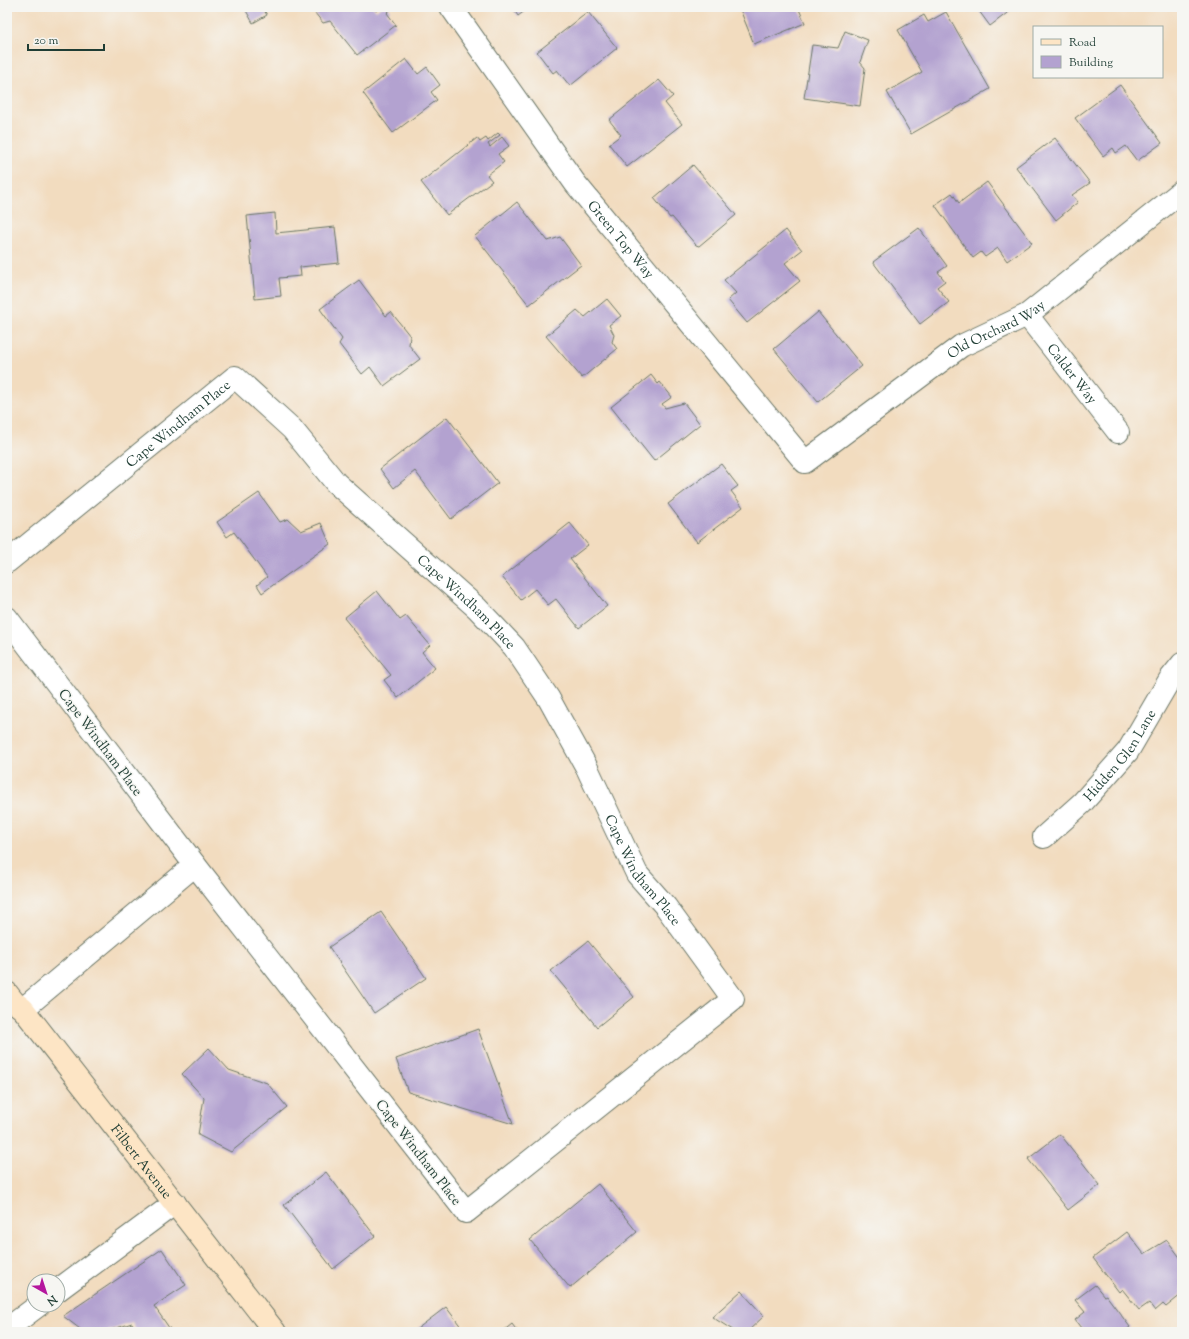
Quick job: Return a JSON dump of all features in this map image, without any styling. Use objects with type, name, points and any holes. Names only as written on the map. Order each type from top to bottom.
[{"type":"street","name":"Green Top Way","points":[[451,7],[575,183],[805,462]]},
{"type":"street","name":"Old Orchard Way","points":[[805,462],[961,346],[1027,315],[1182,191]]},
{"type":"street","name":"Calder Way","points":[[1027,315],[1118,432]]},
{"type":"street","name":"Cape Windham Place","points":[[7,562],[235,377],[292,429],[336,483],[477,608],[514,647],[550,699],[587,768],[638,874],[666,907],[733,999],[466,1212],[195,865],[7,618]]},
{"type":"street","name":"Hidden Glen Lane","points":[[1044,837],[1082,802],[1128,751],[1170,679],[1182,664]]},
{"type":"street","points":[[13,1002],[195,865]]},
{"type":"street","name":"Filbert Avenue","points":[[13,1002],[175,1203],[275,1332]]},
{"type":"street","points":[[66,1284],[175,1203]]},
{"type":"street","points":[[7,1329],[28,1313]]},
{"type":"building","points":[[244,7],[262,7],[267,15],[253,23]]},
{"type":"building","points":[[310,7],[373,7],[376,11],[381,7],[388,7],[390,10],[387,13],[396,25],[357,55],[330,21],[323,23]]},
{"type":"building","points":[[512,7],[530,7],[518,16]]},
{"type":"building","points":[[739,7],[798,7],[805,23],[754,44]]},
{"type":"building","points":[[976,7],[1015,7],[990,26]]},
{"type":"building","points":[[588,12],[617,48],[570,86],[557,70],[553,73],[537,52]]},
{"type":"building","points":[[946,12],[990,89],[911,134],[887,92],[922,72],[898,30],[924,15],[928,22]]},
{"type":"building","points":[[845,31],[868,40],[860,62],[865,68],[860,106],[804,98],[812,45],[838,48]]},
{"type":"building","points":[[406,59],[418,74],[427,67],[440,85],[431,92],[437,100],[393,133],[363,93]]},
{"type":"building","points":[[659,80],[673,96],[665,103],[682,124],[627,167],[609,144],[621,135],[609,120]]},
{"type":"building","points":[[1120,85],[1162,143],[1137,161],[1126,146],[1116,153],[1113,148],[1103,156],[1075,118]]},
{"type":"building","points":[[498,133],[500,135],[488,144],[490,147],[502,137],[509,146],[498,154],[504,162],[487,175],[492,181],[447,215],[421,182],[477,138],[480,142],[486,138],[488,141]]},
{"type":"building","points":[[1055,138],[1090,183],[1072,195],[1078,202],[1056,220],[1016,167]]},
{"type":"building","points":[[693,165],[736,215],[699,246],[696,245],[672,217],[670,218],[654,198]]},
{"type":"building","points":[[987,182],[1032,243],[1007,261],[998,248],[985,257],[981,252],[973,258],[935,205],[952,193],[959,203]]},
{"type":"building","points":[[517,202],[548,241],[560,237],[581,265],[529,305],[475,236]]},
{"type":"building","points":[[275,213],[276,233],[335,227],[339,263],[300,267],[301,276],[279,278],[281,296],[255,299],[247,216]]},
{"type":"building","points":[[919,228],[947,266],[938,272],[945,281],[937,287],[949,302],[920,324],[873,262]]},
{"type":"building","points":[[786,230],[802,250],[785,263],[800,281],[747,323],[728,300],[736,293],[724,280]]},
{"type":"building","points":[[359,280],[386,316],[391,312],[410,336],[409,345],[420,359],[384,386],[370,367],[362,374],[339,344],[342,339],[320,309]]},
{"type":"building","points":[[607,299],[621,316],[609,325],[614,335],[612,342],[617,349],[582,378],[546,336],[577,310],[585,317]]},
{"type":"building","points":[[818,312],[862,366],[818,402],[774,349]]},
{"type":"building","points":[[651,375],[658,384],[660,382],[672,397],[662,404],[665,408],[684,403],[700,424],[654,461],[611,407]]},
{"type":"building","points":[[447,417],[498,483],[451,519],[415,471],[394,488],[380,469]]},
{"type":"building","points":[[721,464],[738,486],[731,491],[743,507],[697,542],[668,504]]},
{"type":"building","points":[[259,493],[280,522],[288,519],[301,531],[321,523],[330,544],[262,593],[257,585],[267,577],[234,532],[227,537],[217,522]]},
{"type":"building","points":[[570,523],[588,545],[570,559],[607,606],[579,628],[556,599],[548,605],[535,589],[521,600],[502,577]]},
{"type":"building","points":[[377,591],[400,620],[406,616],[430,645],[422,652],[435,668],[398,698],[384,680],[391,675],[344,618]]},
{"type":"building","points":[[381,912],[426,978],[374,1013],[329,947]]},
{"type":"building","points":[[588,941],[634,997],[597,1027],[551,971]]},
{"type":"building","points":[[478,1029],[513,1124],[408,1092],[396,1059]]},
{"type":"building","points":[[209,1048],[229,1070],[267,1083],[287,1107],[231,1152],[198,1135],[204,1098],[182,1074]]},
{"type":"building","points":[[1060,1134],[1100,1185],[1068,1210],[1028,1159]]},
{"type":"building","points":[[326,1172],[375,1236],[333,1269],[284,1205]]},
{"type":"building","points":[[598,1184],[637,1232],[570,1288],[530,1240]]},
{"type":"building","points":[[1127,1232],[1144,1254],[1167,1240],[1182,1260],[1182,1294],[1166,1307],[1163,1304],[1155,1311],[1149,1303],[1139,1310],[1122,1289],[1119,1292],[1093,1258]]},
{"type":"building","points":[[162,1249],[186,1285],[154,1306],[172,1332],[137,1332],[132,1323],[105,1332],[84,1332],[63,1316]]},
{"type":"building","points":[[1095,1285],[1104,1296],[1106,1295],[1130,1327],[1124,1332],[1084,1332],[1075,1320],[1085,1312],[1075,1300]]},
{"type":"building","points":[[741,1291],[764,1316],[747,1332],[736,1332],[712,1317]]},
{"type":"building","points":[[446,1307],[465,1332],[413,1332]]},
{"type":"building","points":[[512,1324],[518,1332],[502,1332]]}]
